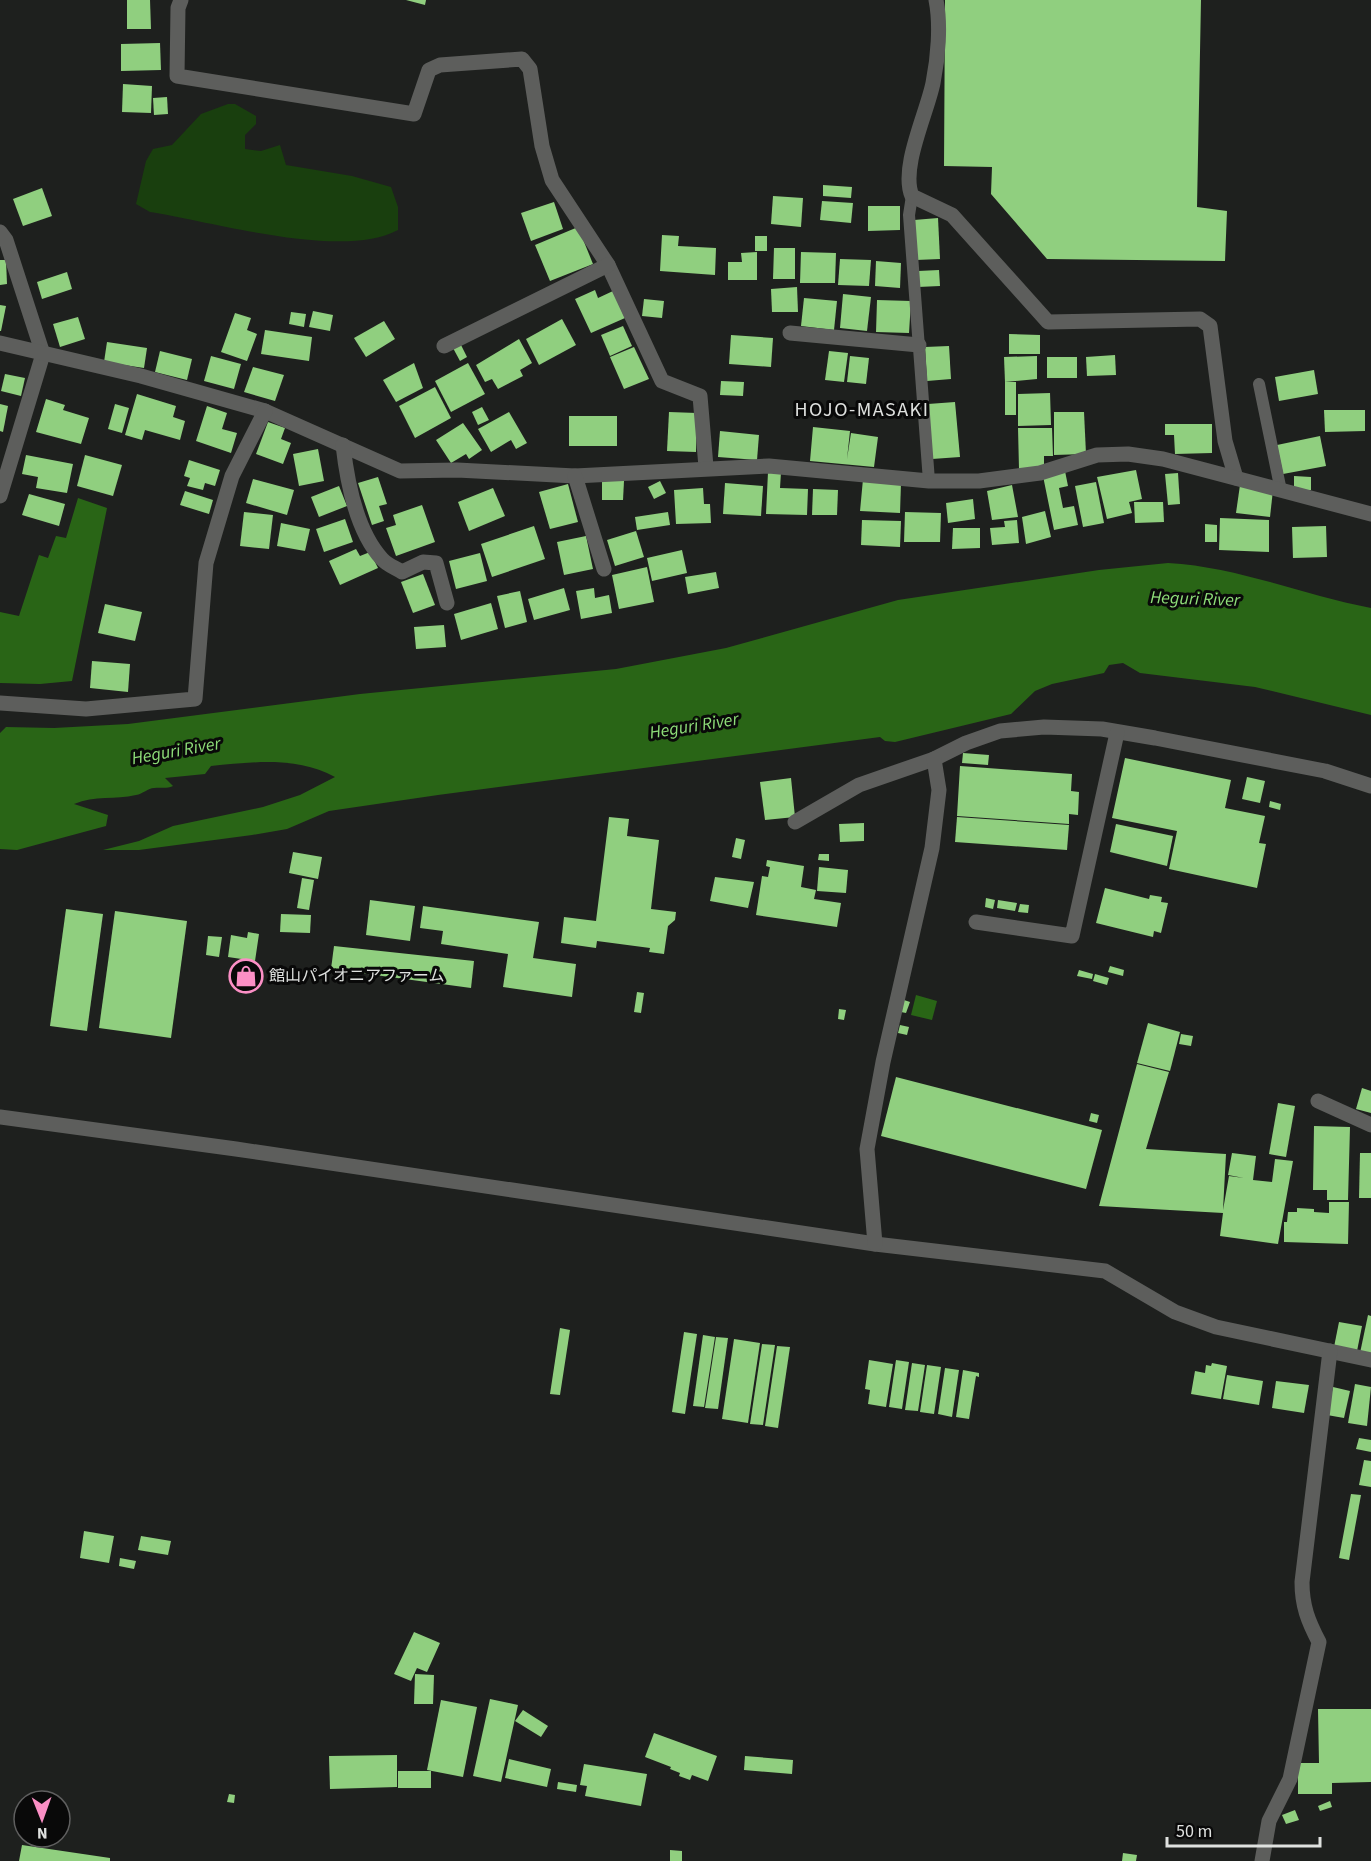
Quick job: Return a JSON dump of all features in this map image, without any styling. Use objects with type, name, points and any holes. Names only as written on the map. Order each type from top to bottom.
[{"type":"street","points":[[181,0],[178,8],[177,76],[414,114],[429,69],[440,65],[522,59],[530,69],[542,146],[552,180],[608,265],[662,381],[700,396],[706,467]]},
{"type":"street","points":[[936,0],[936,62],[933,86],[912,160],[910,190],[912,196],[952,215],[1048,322],[1200,319],[1210,326],[1225,441],[1236,478]]},
{"type":"street","points":[[0,232],[6,240],[43,354],[6,448],[0,496]]},
{"type":"street","points":[[444,346],[608,265]]},
{"type":"street","points":[[790,333],[919,345]]},
{"type":"street","points":[[0,343],[141,376],[265,411],[400,471],[457,470],[574,476],[706,467],[769,466],[929,481],[979,481],[1040,473],[1097,455],[1128,454],[1163,459],[1371,514]]},
{"type":"street","points":[[0,703],[86,709],[195,699],[206,563],[232,476],[265,411]]},
{"type":"street","points":[[343,445],[347,481],[369,539],[383,561],[402,572],[423,562],[436,563],[447,603]]},
{"type":"street","points":[[574,476],[604,569]]},
{"type":"street","points":[[795,822],[859,785],[934,759],[966,743],[1000,731],[1044,727],[1102,729],[1325,771],[1371,786]]},
{"type":"street","points":[[976,922],[1072,936],[1117,733]]},
{"type":"street","points":[[875,1244],[867,1149],[883,1062],[932,848],[939,790],[934,759]]},
{"type":"street","points":[[1317,1101],[1371,1125]]},
{"type":"street","points":[[0,1117],[248,1150],[875,1244],[1105,1271],[1175,1312],[1195,1320],[1216,1327],[1371,1360]]},
{"type":"street","points":[[1262,1861],[1269,1821],[1290,1779],[1319,1642],[1307,1619],[1302,1602],[1302,1582],[1330,1351]]},
{"type":"lane","points":[[912,196],[909,215],[929,481]]},
{"type":"lane","points":[[1259,384],[1281,491]]},
{"type":"shaded area","points":[[228,104],[235,104],[256,116],[256,124],[245,135],[245,149],[261,151],[280,145],[286,165],[352,176],[391,187],[398,207],[398,230],[374,238],[345,241],[312,240],[242,230],[150,212],[136,204],[146,161],[153,149],[172,145],[201,114]]},
{"type":"water","points":[[78,498],[107,508],[72,681],[40,684],[0,683],[0,612],[19,616],[39,555],[48,558],[56,536],[66,538]]},
{"type":"water","name":"Heguri River","points":[[1168,563],[1220,570],[1371,608],[1371,715],[1255,687],[1140,673],[1123,663],[1109,665],[1104,673],[1052,684],[1035,691],[1011,714],[895,742],[885,741],[880,737],[438,795],[329,811],[287,829],[252,835],[139,850],[103,850],[139,841],[173,826],[263,807],[300,795],[335,777],[320,770],[290,763],[259,762],[211,766],[205,774],[165,778],[173,786],[171,787],[152,788],[139,794],[74,804],[108,815],[106,826],[17,850],[0,849],[0,733],[6,727],[54,728],[128,724],[360,694],[616,669],[726,648],[898,600],[1099,570]]},
{"type":"water","points":[[916,995],[937,1001],[932,1020],[911,1015]]},
{"type":"building","points":[[127,0],[150,0],[151,29],[127,29]]},
{"type":"building","points":[[406,0],[426,0],[425,5]]},
{"type":"building","points":[[945,0],[1201,0],[1197,207],[1227,211],[1225,261],[1047,259],[991,194],[992,167],[944,166]]},
{"type":"building","points":[[160,43],[161,70],[121,71],[121,44]]},
{"type":"building","points":[[123,84],[152,86],[151,113],[122,112]]},
{"type":"building","points":[[167,97],[168,114],[154,115],[153,98]]},
{"type":"building","points":[[823,185],[852,187],[851,198],[823,196]]},
{"type":"building","points":[[42,188],[52,216],[23,226],[13,199]]},
{"type":"building","points":[[773,196],[803,198],[801,227],[771,224]]},
{"type":"building","points":[[822,201],[853,203],[851,223],[820,220]]},
{"type":"building","points":[[554,202],[563,229],[531,241],[521,213]]},
{"type":"building","points":[[868,206],[900,206],[900,230],[868,231]]},
{"type":"building","points":[[938,218],[940,259],[916,260],[914,220]]},
{"type":"building","points":[[578,227],[593,264],[550,281],[535,245]]},
{"type":"building","points":[[662,235],[679,236],[678,246],[716,248],[715,275],[660,271]]},
{"type":"building","points":[[755,236],[767,236],[767,251],[755,251]]},
{"type":"building","points":[[774,248],[795,248],[795,279],[773,279]]},
{"type":"building","points":[[757,252],[757,280],[728,280],[728,262],[742,262],[741,253]]},
{"type":"building","points":[[801,252],[836,253],[835,283],[800,283]]},
{"type":"building","points":[[840,259],[871,260],[869,286],[838,285]]},
{"type":"building","points":[[0,260],[6,260],[7,284],[0,285]]},
{"type":"building","points":[[876,261],[901,263],[900,288],[875,286]]},
{"type":"building","points":[[939,270],[940,286],[918,287],[918,271]]},
{"type":"building","points":[[67,272],[72,289],[42,299],[37,282]]},
{"type":"building","points":[[797,287],[798,312],[772,312],[771,289]]},
{"type":"building","points":[[595,290],[598,298],[613,291],[625,318],[591,333],[575,299]]},
{"type":"building","points":[[843,294],[871,297],[867,331],[840,328]]},
{"type":"building","points":[[804,298],[837,301],[834,330],[801,326]]},
{"type":"building","points":[[644,299],[664,301],[662,318],[642,316]]},
{"type":"building","points":[[877,300],[911,301],[909,333],[876,332]]},
{"type":"building","points":[[0,305],[6,306],[1,331],[0,331]]},
{"type":"building","points":[[313,311],[333,315],[330,331],[309,327]]},
{"type":"building","points":[[291,312],[306,314],[304,327],[289,324]]},
{"type":"building","points":[[235,313],[251,318],[247,330],[257,334],[247,361],[221,352]]},
{"type":"building","points":[[78,317],[85,339],[60,347],[53,324]]},
{"type":"building","points":[[562,319],[576,345],[539,365],[526,339]]},
{"type":"building","points":[[384,321],[395,339],[366,357],[354,338]]},
{"type":"building","points":[[623,326],[632,346],[610,356],[601,335]]},
{"type":"building","points":[[265,330],[312,337],[309,361],[261,354]]},
{"type":"building","points":[[1009,334],[1040,335],[1040,354],[1009,354]]},
{"type":"building","points":[[731,335],[773,338],[771,367],[729,364]]},
{"type":"building","points":[[519,339],[532,363],[520,370],[523,376],[498,389],[492,379],[485,382],[476,365]]},
{"type":"building","points":[[107,342],[147,348],[144,368],[104,362]]},
{"type":"building","points":[[461,345],[467,357],[460,361],[453,348]]},
{"type":"building","points":[[949,346],[951,379],[927,381],[925,347]]},
{"type":"building","points":[[634,347],[649,379],[624,389],[610,357]]},
{"type":"building","points":[[160,351],[192,359],[187,380],[155,372]]},
{"type":"building","points":[[829,351],[848,353],[844,382],[825,380]]},
{"type":"building","points":[[1115,355],[1116,375],[1087,376],[1086,357]]},
{"type":"building","points":[[211,356],[241,364],[234,389],[204,381]]},
{"type":"building","points":[[850,356],[869,358],[866,384],[847,382]]},
{"type":"building","points":[[1037,356],[1037,379],[1005,382],[1004,357]]},
{"type":"building","points":[[1047,357],[1077,357],[1077,378],[1047,378]]},
{"type":"building","points":[[414,363],[423,388],[396,402],[383,380]]},
{"type":"building","points":[[468,363],[485,394],[451,412],[435,381]]},
{"type":"building","points":[[253,367],[284,375],[275,401],[244,392]]},
{"type":"building","points":[[1314,370],[1318,394],[1279,401],[1275,377]]},
{"type":"building","points":[[5,374],[25,378],[21,396],[1,391]]},
{"type":"building","points":[[721,381],[744,382],[743,396],[720,395]]},
{"type":"building","points":[[1005,382],[1016,382],[1016,415],[1005,415]]},
{"type":"building","points":[[435,387],[451,418],[415,438],[399,406]]},
{"type":"building","points":[[1050,393],[1051,425],[1018,426],[1018,394]]},
{"type":"building","points":[[137,394],[176,406],[173,417],[185,421],[180,440],[145,430],[142,440],[125,435]]},
{"type":"building","points":[[46,399],[65,405],[63,410],[89,418],[81,444],[36,432]]},
{"type":"building","points":[[955,402],[960,457],[932,459],[928,404]]},
{"type":"building","points":[[0,404],[8,406],[3,432],[0,431]]},
{"type":"building","points":[[115,404],[129,408],[122,433],[108,429]]},
{"type":"building","points":[[207,406],[227,413],[222,429],[237,433],[231,453],[196,441]]},
{"type":"building","points":[[482,407],[489,420],[478,425],[472,412]]},
{"type":"building","points":[[1324,410],[1365,410],[1365,431],[1325,432]]},
{"type":"building","points":[[509,412],[527,443],[516,449],[511,440],[491,452],[478,429]]},
{"type":"building","points":[[669,412],[697,413],[696,452],[667,451]]},
{"type":"building","points":[[1054,412],[1084,412],[1086,454],[1054,455]]},
{"type":"building","points":[[569,416],[617,416],[617,446],[569,446]]},
{"type":"building","points":[[268,422],[285,428],[281,439],[291,443],[283,464],[256,454]]},
{"type":"building","points":[[463,423],[482,450],[469,459],[466,454],[451,463],[436,440]]},
{"type":"building","points":[[1165,424],[1212,424],[1212,453],[1175,454],[1174,435],[1165,435]]},
{"type":"building","points":[[813,427],[850,431],[847,459],[851,433],[878,437],[874,467],[810,461]]},
{"type":"building","points":[[1018,428],[1052,428],[1053,456],[1044,456],[1044,469],[1019,469]]},
{"type":"building","points":[[720,431],[759,435],[757,460],[718,457]]},
{"type":"building","points":[[1320,436],[1326,466],[1283,474],[1277,445]]},
{"type":"building","points":[[318,449],[324,481],[299,486],[293,454]]},
{"type":"building","points":[[26,455],[73,464],[67,493],[36,488],[38,477],[22,474]]},
{"type":"building","points":[[85,455],[122,465],[113,496],[77,486]]},
{"type":"building","points":[[189,460],[220,470],[215,486],[205,483],[203,490],[187,486],[190,478],[184,476]]},
{"type":"building","points":[[1136,470],[1142,499],[1129,502],[1132,513],[1107,519],[1097,477]]},
{"type":"building","points":[[1065,471],[1068,486],[1059,488],[1063,508],[1074,506],[1078,525],[1054,530],[1043,476]]},
{"type":"building","points":[[768,472],[781,472],[780,488],[808,489],[807,515],[766,514]]},
{"type":"building","points":[[1178,473],[1180,504],[1168,505],[1165,474]]},
{"type":"building","points":[[1294,476],[1311,477],[1311,490],[1294,490]]},
{"type":"building","points":[[378,477],[387,504],[379,506],[384,521],[372,525],[358,483]]},
{"type":"building","points":[[253,479],[294,490],[287,515],[246,503]]},
{"type":"building","points":[[863,479],[901,483],[900,513],[860,511]]},
{"type":"building","points":[[602,481],[624,481],[623,500],[602,500]]},
{"type":"building","points":[[660,481],[666,493],[654,499],[648,487]]},
{"type":"building","points":[[1096,482],[1104,523],[1083,527],[1075,486]]},
{"type":"building","points":[[725,483],[763,486],[761,516],[723,514]]},
{"type":"building","points":[[568,484],[578,522],[550,529],[539,492]]},
{"type":"building","points":[[1012,485],[1018,517],[992,520],[987,491]]},
{"type":"building","points":[[1240,485],[1273,490],[1270,517],[1236,513]]},
{"type":"building","points":[[339,486],[347,506],[319,517],[311,497]]},
{"type":"building","points":[[493,488],[505,516],[469,531],[458,502]]},
{"type":"building","points":[[703,488],[704,504],[710,504],[711,523],[676,524],[674,490]]},
{"type":"building","points":[[813,489],[838,490],[837,515],[812,515]]},
{"type":"building","points":[[185,491],[213,500],[209,514],[180,505]]},
{"type":"building","points":[[29,494],[65,504],[59,526],[22,515]]},
{"type":"building","points":[[973,499],[975,519],[948,523],[946,503]]},
{"type":"building","points":[[1134,502],[1163,502],[1164,522],[1135,523]]},
{"type":"building","points":[[422,505],[435,542],[396,556],[386,528],[396,525],[393,515]]},
{"type":"building","points":[[1045,511],[1051,537],[1026,544],[1022,517]]},
{"type":"building","points":[[244,512],[273,515],[269,549],[240,546]]},
{"type":"building","points":[[668,512],[670,525],[637,530],[635,517]]},
{"type":"building","points":[[905,512],[941,513],[940,542],[904,542]]},
{"type":"building","points":[[1220,518],[1269,520],[1269,552],[1219,550]]},
{"type":"building","points":[[345,519],[353,542],[324,552],[316,529]]},
{"type":"building","points":[[862,520],[901,521],[900,547],[861,545]]},
{"type":"building","points":[[1017,520],[1019,543],[992,545],[990,528],[1005,527],[1004,521]]},
{"type":"building","points":[[281,523],[310,529],[305,551],[277,546]]},
{"type":"building","points":[[1205,524],[1217,525],[1217,542],[1205,542]]},
{"type":"building","points":[[534,526],[545,559],[492,577],[481,544]]},
{"type":"building","points":[[1326,526],[1327,557],[1293,558],[1292,527]]},
{"type":"building","points":[[953,528],[980,528],[980,548],[952,549]]},
{"type":"building","points":[[636,531],[644,557],[615,566],[607,540]]},
{"type":"building","points":[[586,536],[593,569],[564,575],[557,542]]},
{"type":"building","points":[[356,549],[360,556],[370,552],[378,568],[340,585],[329,561]]},
{"type":"building","points":[[682,550],[687,573],[652,581],[647,558]]},
{"type":"building","points":[[480,553],[487,581],[456,589],[449,561]]},
{"type":"building","points":[[647,567],[654,602],[619,609],[612,575]]},
{"type":"building","points":[[716,572],[719,588],[688,594],[685,577]]},
{"type":"building","points":[[423,574],[435,605],[413,613],[401,582]]},
{"type":"building","points":[[564,588],[570,610],[534,620],[528,599]]},
{"type":"building","points":[[594,588],[595,598],[609,595],[612,613],[581,619],[576,591]]},
{"type":"building","points":[[520,591],[527,622],[505,628],[497,596]]},
{"type":"building","points":[[491,603],[498,629],[461,640],[454,614]]},
{"type":"building","points":[[105,604],[142,612],[135,641],[98,633]]},
{"type":"building","points":[[444,625],[446,647],[416,649],[414,627]]},
{"type":"building","points":[[92,661],[130,664],[128,692],[90,688]]},
{"type":"building","points":[[963,753],[989,755],[988,765],[962,763]]},
{"type":"building","points":[[1125,758],[1231,780],[1225,808],[1265,816],[1259,843],[1266,844],[1257,888],[1169,869],[1177,831],[1112,818]]},
{"type":"building","points":[[960,766],[1072,774],[1071,791],[1079,792],[1078,815],[1069,814],[1069,824],[957,816]]},
{"type":"building","points":[[1247,777],[1265,781],[1260,803],[1242,799]]},
{"type":"building","points":[[791,778],[795,817],[765,820],[760,782]]},
{"type":"building","points":[[1270,801],[1281,804],[1280,810],[1269,807]]},
{"type":"building","points":[[609,817],[629,819],[627,836],[659,840],[651,909],[676,912],[675,920],[668,926],[664,954],[649,952],[650,948],[597,941],[596,948],[561,943],[564,917],[596,921]]},
{"type":"building","points":[[957,817],[1069,825],[1067,850],[955,842]]},
{"type":"building","points":[[864,823],[864,841],[840,842],[839,824]]},
{"type":"building","points":[[1116,824],[1173,836],[1167,866],[1110,852]]},
{"type":"building","points":[[736,838],[745,840],[741,859],[732,857]]},
{"type":"building","points":[[293,852],[322,857],[318,879],[289,873]]},
{"type":"building","points":[[819,854],[829,854],[829,861],[818,860]]},
{"type":"building","points":[[767,860],[804,866],[801,887],[816,890],[814,899],[841,903],[837,927],[756,915],[762,876],[768,877],[770,867],[766,866]]},
{"type":"building","points":[[819,867],[848,870],[846,893],[817,891]]},
{"type":"building","points":[[715,877],[754,882],[748,908],[710,901]]},
{"type":"building","points":[[302,878],[314,880],[309,910],[297,908]]},
{"type":"building","points":[[1105,888],[1149,899],[1150,895],[1162,897],[1161,902],[1168,903],[1161,933],[1154,931],[1153,937],[1096,923]]},
{"type":"building","points":[[986,898],[995,900],[993,909],[985,907]]},
{"type":"building","points":[[370,900],[415,906],[410,941],[366,935]]},
{"type":"building","points":[[998,900],[1017,903],[1015,911],[997,908]]},
{"type":"building","points":[[1020,904],[1029,905],[1028,913],[1018,912]]},
{"type":"building","points":[[423,906],[539,922],[533,958],[576,964],[572,997],[503,987],[508,954],[441,944],[443,931],[420,928]]},
{"type":"building","points":[[66,909],[103,914],[87,1031],[50,1026]]},
{"type":"building","points":[[115,911],[187,921],[171,1038],[99,1028]]},
{"type":"building","points":[[281,914],[311,915],[310,933],[280,932]]},
{"type":"building","points":[[248,932],[259,934],[255,961],[228,957],[231,935],[247,938]]},
{"type":"building","points":[[208,936],[222,937],[219,957],[206,955]]},
{"type":"building","points":[[334,946],[474,961],[471,988],[331,969]]},
{"type":"building","name":"館山パイオニアファーム","points":[[237,962],[258,965],[254,990],[233,988]]},
{"type":"building","points":[[1110,966],[1124,970],[1123,976],[1108,972]]},
{"type":"building","points":[[1079,970],[1093,974],[1092,979],[1077,976]]},
{"type":"building","points":[[1095,974],[1109,978],[1107,985],[1093,981]]},
{"type":"building","points":[[637,992],[644,993],[641,1013],[634,1012]]},
{"type":"building","points":[[904,1000],[910,1002],[906,1013],[901,1012]]},
{"type":"building","points":[[839,1009],[846,1010],[844,1020],[838,1019]]},
{"type":"building","points":[[1148,1023],[1180,1032],[1170,1071],[1137,1063]]},
{"type":"building","points":[[900,1025],[909,1027],[907,1035],[898,1033]]},
{"type":"building","points":[[1181,1034],[1193,1036],[1191,1046],[1179,1044]]},
{"type":"building","points":[[1137,1064],[1169,1072],[1146,1149],[1226,1154],[1223,1210],[1229,1176],[1244,1178],[1228,1175],[1232,1153],[1256,1156],[1253,1180],[1272,1182],[1275,1159],[1293,1161],[1278,1244],[1220,1236],[1223,1213],[1099,1206]]},
{"type":"building","points":[[896,1077],[1102,1130],[1086,1189],[881,1136]]},
{"type":"building","points":[[1362,1088],[1371,1091],[1371,1113],[1356,1109]]},
{"type":"building","points":[[1278,1103],[1295,1106],[1286,1157],[1269,1154]]},
{"type":"building","points":[[1091,1113],[1099,1115],[1097,1123],[1089,1121]]},
{"type":"building","points":[[1314,1126],[1350,1127],[1348,1200],[1327,1200],[1327,1190],[1313,1190]]},
{"type":"building","points":[[1360,1153],[1371,1153],[1371,1198],[1359,1198]]},
{"type":"building","points":[[1329,1202],[1349,1202],[1348,1244],[1284,1242],[1284,1222],[1287,1222],[1288,1212],[1297,1212],[1297,1208],[1329,1213]]},
{"type":"building","points":[[1368,1315],[1371,1316],[1371,1355],[1360,1353]]},
{"type":"building","points":[[1339,1322],[1362,1326],[1357,1351],[1334,1347]]},
{"type":"building","points":[[560,1328],[570,1330],[560,1395],[550,1394]]},
{"type":"building","points":[[684,1332],[697,1334],[685,1414],[672,1412]]},
{"type":"building","points":[[703,1335],[715,1337],[704,1407],[693,1406]]},
{"type":"building","points":[[716,1337],[728,1338],[718,1409],[705,1408]]},
{"type":"building","points":[[734,1339],[760,1343],[748,1423],[722,1419]]},
{"type":"building","points":[[762,1344],[775,1345],[763,1425],[750,1424]]},
{"type":"building","points":[[777,1346],[790,1347],[778,1428],[765,1426]]},
{"type":"building","points":[[869,1360],[893,1364],[886,1407],[868,1404],[870,1390],[865,1389]]},
{"type":"building","points":[[896,1360],[909,1362],[902,1409],[889,1407]]},
{"type":"building","points":[[912,1363],[925,1365],[918,1411],[905,1410]]},
{"type":"building","points":[[1212,1363],[1227,1366],[1221,1399],[1191,1394],[1195,1371],[1205,1373],[1206,1365],[1211,1366]]},
{"type":"building","points":[[927,1365],[941,1367],[934,1414],[920,1412]]},
{"type":"building","points":[[945,1368],[959,1370],[952,1417],[938,1414]]},
{"type":"building","points":[[963,1370],[979,1373],[979,1377],[976,1376],[969,1419],[956,1417]]},
{"type":"building","points":[[1227,1375],[1263,1381],[1259,1405],[1223,1399]]},
{"type":"building","points":[[1276,1381],[1309,1385],[1304,1413],[1272,1408]]},
{"type":"building","points":[[1355,1384],[1371,1387],[1367,1426],[1348,1423]]},
{"type":"building","points":[[1333,1387],[1350,1391],[1344,1418],[1327,1415]]},
{"type":"building","points":[[1359,1438],[1371,1440],[1371,1452],[1356,1449]]},
{"type":"building","points":[[1364,1460],[1371,1461],[1371,1487],[1359,1485]]},
{"type":"building","points":[[1351,1494],[1361,1495],[1349,1560],[1339,1558]]},
{"type":"building","points":[[84,1531],[114,1536],[109,1563],[80,1558]]},
{"type":"building","points":[[141,1536],[171,1541],[168,1555],[138,1550]]},
{"type":"building","points":[[120,1558],[136,1561],[134,1569],[119,1566]]},
{"type":"building","points":[[414,1632],[440,1643],[427,1672],[417,1668],[411,1681],[394,1674]]},
{"type":"building","points":[[415,1674],[434,1675],[433,1704],[414,1704]]},
{"type":"building","points":[[490,1699],[518,1705],[501,1782],[473,1776]]},
{"type":"building","points":[[441,1700],[477,1707],[463,1777],[427,1770]]},
{"type":"building","points":[[1318,1709],[1371,1709],[1371,1782],[1332,1783],[1332,1794],[1298,1794],[1298,1763],[1319,1763]]},
{"type":"building","points":[[523,1710],[548,1726],[541,1737],[515,1721]]},
{"type":"building","points":[[654,1733],[717,1756],[708,1781],[692,1775],[690,1780],[679,1776],[680,1773],[670,1769],[671,1767],[645,1757]]},
{"type":"building","points":[[397,1755],[397,1787],[330,1789],[329,1756]]},
{"type":"building","points":[[745,1756],[793,1760],[792,1774],[744,1770]]},
{"type":"building","points":[[509,1759],[551,1769],[547,1787],[505,1778]]},
{"type":"building","points":[[584,1764],[647,1774],[641,1806],[585,1796],[587,1786],[580,1785]]},
{"type":"building","points":[[398,1771],[431,1771],[431,1788],[398,1788]]},
{"type":"building","points":[[558,1782],[577,1785],[576,1792],[557,1789]]},
{"type":"building","points":[[229,1794],[235,1795],[234,1803],[227,1802]]},
{"type":"building","points":[[1330,1801],[1332,1807],[1320,1811],[1318,1806]]},
{"type":"building","points":[[1295,1810],[1299,1820],[1286,1824],[1282,1815]]},
{"type":"building","points":[[21,1849],[49,1849],[110,1858],[110,1861],[19,1861]]},
{"type":"building","points":[[670,1850],[682,1851],[682,1861],[670,1861]]},
{"type":"building","points":[[1123,1853],[1137,1855],[1136,1861],[1122,1861]]},
{"type":"place","name":"館山パイオニアファーム","points":[[246,976]]},
{"type":"district","name":"HOJO-MASAKI","points":[[862,410]]}]
